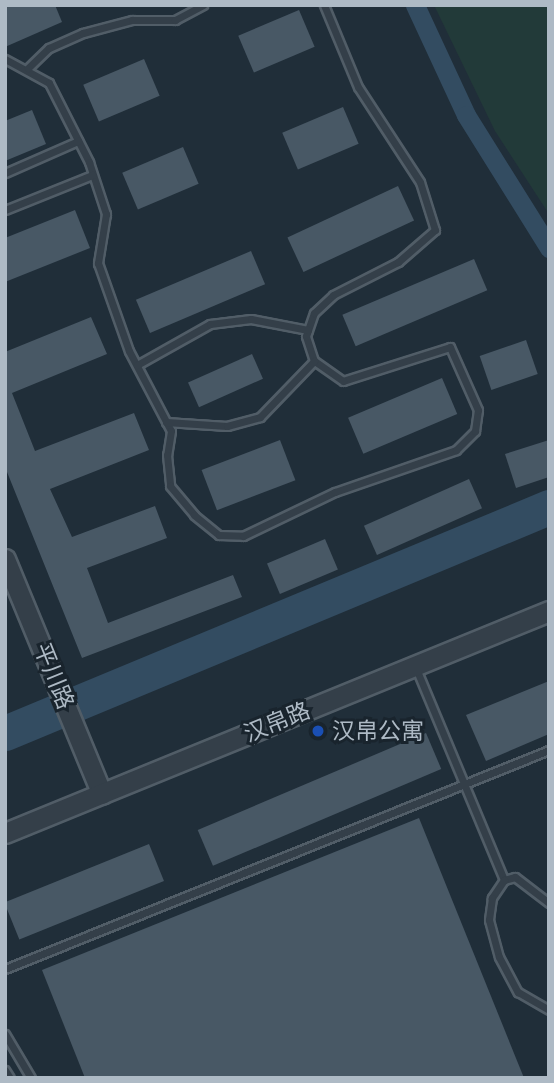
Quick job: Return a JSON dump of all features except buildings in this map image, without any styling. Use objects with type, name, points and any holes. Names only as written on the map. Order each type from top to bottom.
[{"type":"street","name":"平川路","points":[[5,559],[102,794]]},
{"type":"street","name":"汉帛路","points":[[5,833],[549,611]]},
{"type":"lane","points":[[28,68],[49,48],[83,33],[132,20],[175,20],[203,5]]},
{"type":"lane","points":[[5,59],[28,68],[49,83],[92,174],[106,214],[99,263],[136,365],[171,431],[167,455],[170,486],[194,516],[219,535],[243,536],[335,492],[456,450],[475,431],[478,410],[450,347],[343,381],[314,361],[308,330],[314,313],[333,295],[398,262],[435,230],[420,182],[358,87],[324,5]]},
{"type":"lane","points":[[5,173],[78,141]]},
{"type":"lane","points":[[5,210],[92,174]]},
{"type":"lane","points":[[136,365],[210,324],[251,319],[308,330]]},
{"type":"lane","points":[[166,422],[226,426],[260,417],[314,361]]},
{"type":"lane","points":[[414,666],[505,880]]},
{"type":"lane","points":[[5,969],[466,786],[549,750]]},
{"type":"lane","points":[[549,903],[515,877],[505,880],[492,898],[489,920],[499,957],[518,992],[549,1010]]},
{"type":"lane","points":[[5,1034],[32,1078]]},
{"type":"lane","points":[[5,1070],[9,1078]]},
{"type":"green space","points":[[434,5],[549,5],[549,214],[495,131]]},
{"type":"waterway","points":[[415,5],[466,115],[549,248]]},
{"type":"waterway","points":[[5,733],[549,507]]},
{"type":"place","name":"汉帛公寓","points":[[318,731]]}]
